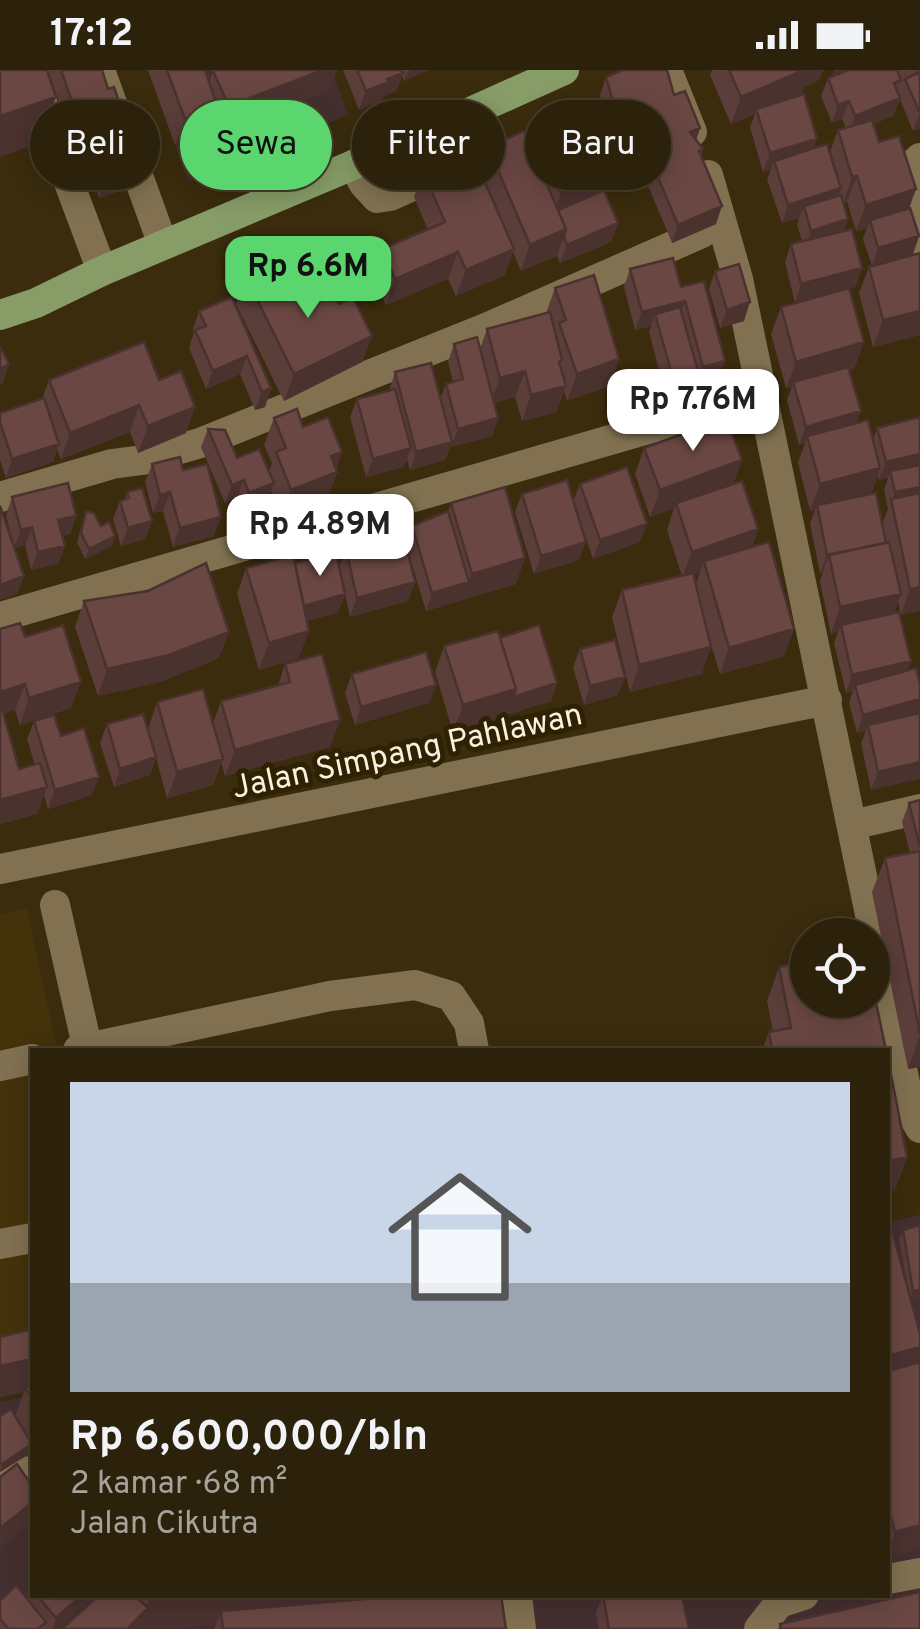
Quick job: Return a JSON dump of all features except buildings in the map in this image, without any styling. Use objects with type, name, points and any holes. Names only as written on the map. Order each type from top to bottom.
[{"type":"main road","points":[[493,100],[551,73]]},
{"type":"main road","points":[[0,316],[36,304],[163,244],[352,165]]},
{"type":"street","points":[[32,70],[102,271]]},
{"type":"street","points":[[100,70],[163,244]]},
{"type":"street","points":[[667,70],[726,229],[828,700],[910,1112],[920,1128]]},
{"type":"street","points":[[917,160],[907,170],[906,181],[920,243]]},
{"type":"street","points":[[370,190],[377,198],[403,190]]},
{"type":"street","points":[[0,497],[200,443],[486,328],[702,233]]},
{"type":"street","points":[[0,617],[762,396]]},
{"type":"street","name":"Jalan Simpang Pahlawan","points":[[0,868],[828,700]]},
{"type":"street","points":[[852,825],[920,810]]},
{"type":"street","points":[[56,904],[85,1048]]},
{"type":"street","points":[[90,1048],[330,996],[415,985],[451,996],[469,1022],[474,1048]]},
{"type":"street","points":[[0,1066],[30,1059]]},
{"type":"street","points":[[0,1244],[30,1238]]},
{"type":"street","points":[[0,1483],[22,1471],[30,1472]]},
{"type":"street","points":[[890,1579],[920,1573]]},
{"type":"street","points":[[517,1598],[521,1629]]},
{"type":"street","points":[[759,1629],[780,1603],[795,1598]]},
{"type":"shaded area","points":[[148,70],[332,70],[348,115],[332,122],[332,100],[180,100],[180,159]]},
{"type":"shaded area","points":[[27,908],[57,1048],[30,1048],[30,1380],[0,1387],[0,914]]},
{"type":"shaded area","points":[[920,1215],[920,1629],[0,1629],[0,1402],[30,1395],[30,1598],[890,1598],[890,1222]]}]
